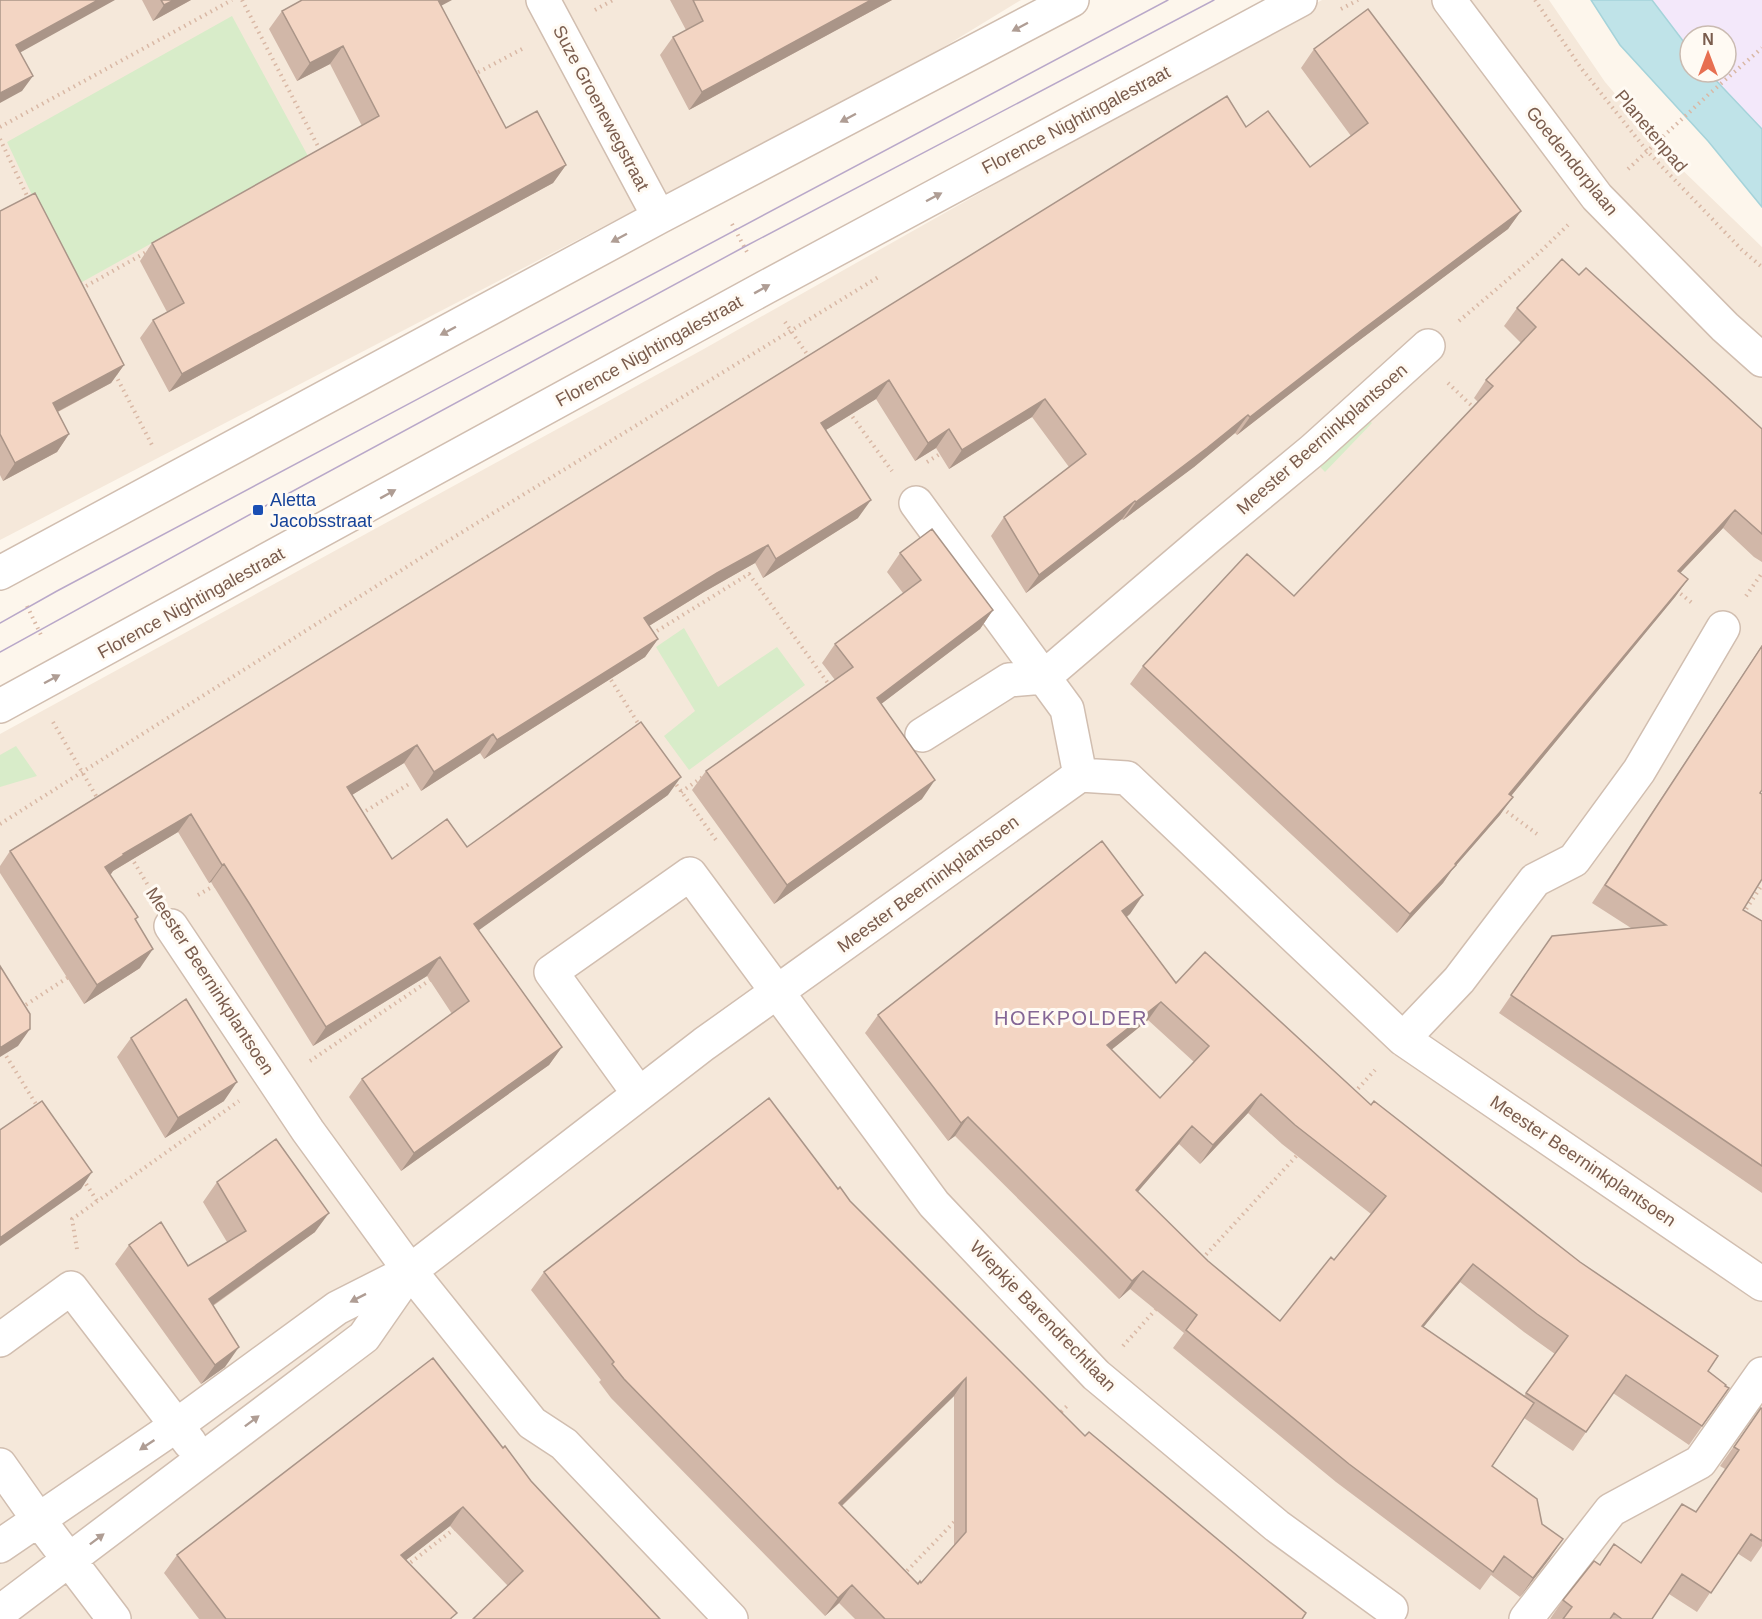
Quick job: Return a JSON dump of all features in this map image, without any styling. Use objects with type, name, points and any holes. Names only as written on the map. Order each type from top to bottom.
[{"type":"street","name":"Suze Groenewegstraat","points":[[543,0],[659,217]]},
{"type":"street","points":[[3,571],[659,217],[1072,0]]},
{"type":"street","name":"Florence Nightingalestraat","points":[[0,706],[766,287],[1300,0]]},
{"type":"street","name":"Goedendorplaan","points":[[1449,0],[1597,197],[1725,327],[1762,360]]},
{"type":"street","name":"Meester Beerninkplantsoen","points":[[1044,676],[1313,450],[1423,352]]},
{"type":"street","points":[[907,492],[1067,709],[1080,775]]},
{"type":"street","points":[[1403,1039],[1459,980],[1535,880],[1574,860],[1639,771],[1723,628]]},
{"type":"street","points":[[922,735],[1009,680],[1044,676]]},
{"type":"street","name":"Meester Beerninkplantsoen","points":[[0,1546],[177,1425],[337,1308],[410,1271],[704,1044],[1080,775],[1127,778],[1403,1039],[1762,1284]]},
{"type":"street","points":[[639,1094],[551,972],[690,874],[777,993]]},
{"type":"street","name":"Meester Beerninkplantsoen","points":[[168,920],[308,1131],[410,1271]]},
{"type":"street","name":"Wiepkje Barendrechtlaan","points":[[777,993],[934,1204],[1096,1375],[1277,1526],[1393,1616]]},
{"type":"street","points":[[410,1271],[532,1423],[564,1444],[731,1619]]},
{"type":"street","name":"Meester Beerninkplantsoen","points":[[0,1612],[364,1337],[410,1271]]},
{"type":"street","points":[[0,1340],[71,1288],[201,1459]]},
{"type":"street","points":[[1526,1619],[1611,1510],[1700,1462],[1762,1374]]},
{"type":"street","points":[[0,1465],[114,1619]]},
{"type":"path","points":[[0,127],[232,0]]},
{"type":"path","points":[[242,0],[322,154],[332,148]]},
{"type":"path","points":[[466,78],[613,0]]},
{"type":"path","points":[[1337,11],[1358,0]]},
{"type":"path","name":"Planetenpad","points":[[1535,0],[1581,68],[1647,151],[1742,250],[1762,267]]},
{"type":"path","points":[[1479,413],[1445,380],[1423,352],[1539,253],[1647,151],[1762,48]]},
{"type":"path","points":[[0,139],[29,201]]},
{"type":"path","points":[[713,189],[790,332],[817,369]]},
{"type":"path","points":[[73,293],[156,247]]},
{"type":"path","points":[[0,824],[446,542],[882,275]]},
{"type":"path","points":[[111,366],[170,481]]},
{"type":"path","points":[[844,406],[907,492],[947,449]]},
{"type":"path","points":[[3,571],[62,674],[51,720],[100,804]]},
{"type":"path","points":[[651,635],[749,574],[830,686],[821,693]]},
{"type":"path","points":[[1670,585],[1723,628]]},
{"type":"path","points":[[602,666],[644,734]]},
{"type":"path","points":[[681,792],[709,772]]},
{"type":"path","points":[[669,773],[722,848]]},
{"type":"path","points":[[360,815],[409,784]]},
{"type":"path","points":[[1494,801],[1511,816],[1574,860]]},
{"type":"path","name":"Meester Beerninkplantsoen","points":[[130,854],[168,920]]},
{"type":"path","points":[[168,920],[224,879]]},
{"type":"path","points":[[1737,924],[1762,885]]},
{"type":"path","points":[[18,1011],[77,972]]},
{"type":"path","points":[[71,1288],[79,1263],[72,1219],[274,1081],[441,972]]},
{"type":"path","points":[[1347,1101],[1403,1039]]},
{"type":"path","points":[[0,1047],[42,1114]]},
{"type":"path","points":[[1201,1260],[1306,1145]]},
{"type":"path","points":[[79,1172],[97,1201]]},
{"type":"path","points":[[1056,1417],[1161,1304]]},
{"type":"path","points":[[901,1577],[958,1518]]},
{"type":"path","points":[[400,1571],[464,1522]]},
{"type":"shaded area","points":[[0,0],[1021,0],[916,64],[0,540]]},
{"type":"shaded area","points":[[1322,0],[1549,0],[1605,82],[1673,161],[1762,247],[1762,1619],[0,1619],[0,734],[702,350]]},
{"type":"shaded area","points":[[1652,0],[1762,0],[1762,129],[1719,84],[1738,84],[1738,24],[1678,24],[1678,34]]},
{"type":"green space","points":[[232,16],[308,156],[75,286],[7,142]]},
{"type":"green space","points":[[1348,405],[1372,423],[1325,472],[1296,442]]},
{"type":"green space","points":[[684,628],[718,687],[777,647],[805,685],[689,770],[664,736],[695,711],[656,647]]},
{"type":"green space","points":[[16,746],[37,776],[0,787],[0,755]]},
{"type":"water","points":[[1591,0],[1652,0],[1678,34],[1678,84],[1719,84],[1762,129],[1762,207],[1708,141],[1620,45]]},
{"type":"building","points":[[0,0],[98,0],[16,45],[33,76],[0,93]]},
{"type":"building","points":[[161,0],[174,0],[164,5]]},
{"type":"building","points":[[302,0],[438,0],[506,128],[537,111],[566,165],[182,374],[153,320],[184,303],[152,243],[379,116],[343,46],[310,63],[282,11]]},
{"type":"building","points":[[693,0],[871,0],[702,92],[673,37],[703,21]]},
{"type":"building","points":[[1368,9],[1521,211],[1039,575],[1004,517],[1086,454],[1045,399],[962,450],[949,429],[928,443],[889,380],[821,423],[871,500],[776,559],[768,545],[644,618],[658,639],[497,740],[493,734],[434,772],[417,745],[347,787],[392,859],[447,819],[467,847],[641,722],[681,777],[474,924],[562,1047],[414,1153],[362,1079],[469,1001],[440,957],[326,1027],[191,814],[105,867],[138,917],[135,919],[153,949],[97,985],[10,851],[1227,96],[1246,127],[1268,111],[1310,167],[1368,123],[1314,49]]},
{"type":"building","points":[[35,193],[124,365],[53,403],[69,434],[15,463],[0,434],[0,211]]},
{"type":"building","points":[[1562,259],[1579,275],[1586,268],[1762,429],[1762,534],[1735,510],[1678,571],[1688,579],[1509,794],[1513,797],[1456,865],[1410,914],[1143,666],[1247,554],[1294,596],[1493,386],[1486,380],[1536,327],[1517,308]]},
{"type":"building","points":[[932,529],[993,610],[877,698],[935,780],[787,885],[706,771],[853,667],[835,644],[921,580],[900,553]]},
{"type":"building","points":[[1762,646],[1762,790],[1760,793],[1762,794],[1762,879],[1743,910],[1762,921],[1762,1166],[1511,995],[1552,936],[1666,925],[1605,885]]},
{"type":"building","points":[[1102,841],[1143,895],[1122,911],[1176,983],[1205,952],[1371,1105],[1374,1101],[1580,1262],[1718,1356],[1708,1371],[1729,1388],[1702,1426],[1626,1375],[1586,1432],[1526,1393],[1568,1336],[1473,1264],[1422,1326],[1534,1403],[1492,1466],[1537,1499],[1542,1524],[1563,1539],[1533,1578],[1504,1556],[1493,1572],[1349,1464],[1186,1330],[1197,1315],[1143,1271],[1132,1281],[968,1117],[961,1123],[878,1015]],"holes":[[[1161,1002],[1209,1046],[1160,1098],[1107,1045]],[[1261,1094],[1295,1125],[1386,1196],[1334,1260],[1331,1257],[1280,1321],[1208,1261],[1136,1190],[1192,1126],[1213,1145]]]},
{"type":"building","points":[[0,966],[30,1014],[30,1029],[0,1048]]},
{"type":"building","points":[[186,999],[237,1082],[178,1118],[131,1038]]},
{"type":"building","points":[[769,1098],[838,1189],[840,1187],[850,1201],[1085,1436],[1089,1432],[1306,1613],[1302,1619],[885,1619],[852,1585],[838,1598],[624,1379],[612,1364],[614,1362],[544,1272]],"holes":[[[966,1378],[966,1532],[918,1584],[839,1503]]]},
{"type":"building","points":[[42,1101],[92,1172],[0,1238],[0,1130]]},
{"type":"building","points":[[276,1139],[329,1213],[209,1299],[239,1347],[215,1365],[129,1245],[161,1222],[188,1266],[246,1231],[217,1182]]},
{"type":"building","points":[[433,1358],[531,1481],[660,1619],[473,1619],[523,1571],[463,1507],[401,1555],[457,1613],[450,1619],[226,1619],[177,1555]]},
{"type":"building","points":[[1761,1408],[1762,1541],[1751,1534],[1711,1593],[1682,1574],[1652,1619],[1622,1619],[1614,1613],[1610,1619],[1563,1619],[1572,1607],[1563,1600],[1594,1561],[1600,1565],[1614,1544],[1641,1563],[1682,1504],[1696,1512],[1739,1450],[1734,1447]]},
{"type":"tram line","points":[[0,623],[1168,0]]},
{"type":"tram line","points":[[0,652],[744,247],[1214,0]]},
{"type":"place","name":"Aletta Jacobsstraat","points":[[258,510]]},
{"type":"district","name":"HOEKPOLDER","points":[[1071,1018]]}]
